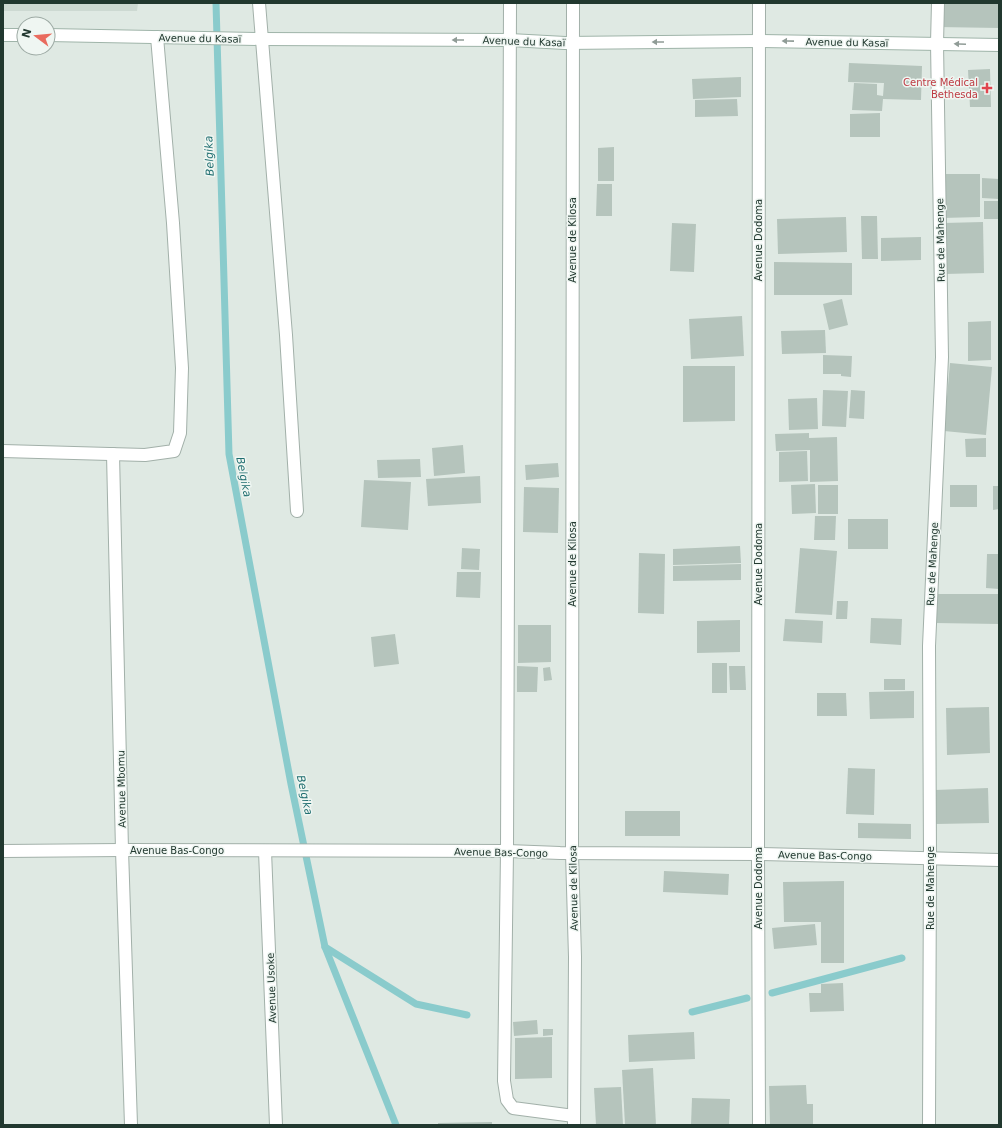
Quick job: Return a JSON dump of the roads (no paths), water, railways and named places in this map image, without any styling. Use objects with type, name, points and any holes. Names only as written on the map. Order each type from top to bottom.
[{"type":"street","points":[[259,3],[286,335],[297,511]]},
{"type":"street","points":[[510,3],[507,851],[504,1081],[507,1100],[513,1108],[574,1121]]},
{"type":"street","name":"Avenue de Kilosa","points":[[573,3],[572,853],[575,957],[574,1121]]},
{"type":"street","name":"Avenue Dodoma","points":[[759,3],[759,1125]]},
{"type":"street","name":"Rue de Mahenge","points":[[929,1125],[929,646],[942,357],[937,43],[938,3]]},
{"type":"street","points":[[3,35],[16,35]]},
{"type":"street","name":"Avenue du Kasaï","points":[[56,35],[232,39],[510,40],[565,43],[758,41],[999,45]]},
{"type":"street","points":[[3,451],[145,455],[174,451],[180,433],[182,368],[173,223],[158,37]]},
{"type":"street","name":"Avenue Mbomu","points":[[113,454],[122,850],[131,1125]]},
{"type":"street","name":"Avenue Bas-Congo","points":[[3,851],[507,851],[572,853],[758,854],[999,860]]},
{"type":"street","name":"Avenue Usoke","points":[[265,851],[276,1125]]},
{"type":"waterway","name":"Belgika","points":[[216,3],[229,454],[291,784],[325,947],[396,1125]]},
{"type":"waterway","points":[[325,947],[416,1004],[467,1015]]},
{"type":"waterway","points":[[772,993],[902,958]]},
{"type":"waterway","points":[[692,1012],[747,998]]},
{"type":"place","name":"Centre Médical Bethesda","points":[[987,88]]}]
